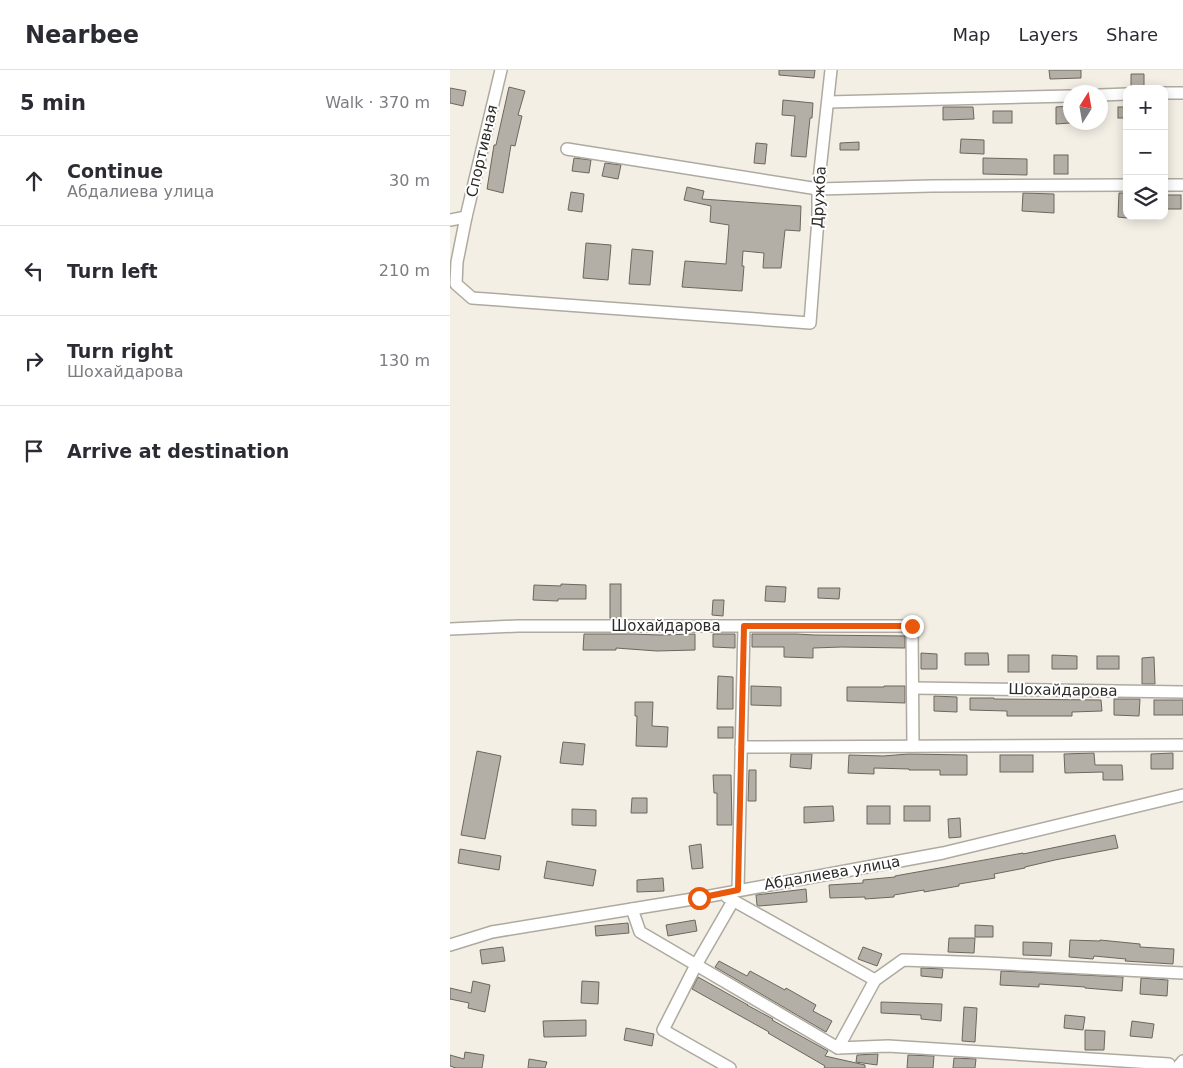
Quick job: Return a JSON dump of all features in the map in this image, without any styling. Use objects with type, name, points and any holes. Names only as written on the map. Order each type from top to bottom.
[{"type":"street","name":"Спортивная","points":[[450,220],[466,216],[501,70]]},
{"type":"street","name":"Дружба","points":[[466,216],[457,262],[456,284],[472,298],[810,324],[818,219],[818,189],[831,70]]},
{"type":"street","points":[[1168,93],[1183,93]]},
{"type":"street","points":[[1108,95],[1123,94]]},
{"type":"street","points":[[828,102],[1063,96]]},
{"type":"street","points":[[567,149],[818,189],[931,186],[1123,185]]},
{"type":"street","points":[[1168,185],[1183,185]]},
{"type":"street","name":"Шохайдарова","points":[[450,629],[518,626],[912,626],[913,688],[1183,692]]},
{"type":"street","points":[[730,1068],[663,1030],[696,965],[736,896],[744,626]]},
{"type":"street","points":[[913,688],[913,746]]},
{"type":"street","points":[[741,747],[1183,745]]},
{"type":"street","name":"Абдалиева улица","points":[[736,896],[943,853],[1183,795]]},
{"type":"street","points":[[450,945],[492,932],[721,894],[736,896],[875,980]]},
{"type":"street","points":[[632,909],[640,932],[838,1048],[888,1046],[1173,1066],[1183,1061]]},
{"type":"street","points":[[838,1048],[875,980],[903,960],[1183,973]]},
{"type":"building","points":[[779,70],[815,70],[814,78],[779,75]]},
{"type":"building","points":[[1049,70],[1081,70],[1081,78],[1050,79]]},
{"type":"building","points":[[1131,74],[1144,74],[1144,85],[1131,85]]},
{"type":"building","points":[[509,87],[525,91],[518,115],[522,116],[515,146],[511,145],[503,193],[487,189],[494,145],[496,145]]},
{"type":"building","points":[[450,88],[466,91],[463,106],[450,103]]},
{"type":"building","points":[[783,100],[813,103],[806,157],[791,156],[795,116],[782,115]]},
{"type":"building","points":[[1063,106],[1063,124],[1056,124],[1056,107]]},
{"type":"building","points":[[943,107],[973,107],[974,119],[943,120]]},
{"type":"building","points":[[1118,107],[1123,107],[1123,118],[1118,118]]},
{"type":"building","points":[[993,111],[1012,111],[1012,123],[993,123]]},
{"type":"building","points":[[961,139],[984,140],[984,154],[960,153]]},
{"type":"building","points":[[859,142],[859,150],[840,150],[840,143]]},
{"type":"building","points":[[756,143],[767,144],[765,164],[754,163]]},
{"type":"building","points":[[1054,155],[1068,155],[1068,174],[1054,174]]},
{"type":"building","points":[[574,158],[591,160],[589,173],[572,171]]},
{"type":"building","points":[[983,158],[1027,159],[1027,175],[983,174]]},
{"type":"building","points":[[605,163],[621,165],[618,179],[602,176]]},
{"type":"building","points":[[687,187],[704,191],[702,199],[801,206],[800,231],[785,230],[781,268],[763,268],[764,253],[743,251],[742,291],[682,287],[685,261],[726,264],[729,225],[710,222],[711,206],[684,200]]},
{"type":"building","points":[[571,192],[584,194],[582,212],[568,210]]},
{"type":"building","points":[[1023,193],[1054,194],[1054,213],[1022,211]]},
{"type":"building","points":[[1119,193],[1123,193],[1123,218],[1118,217]]},
{"type":"building","points":[[1168,195],[1181,195],[1181,209],[1168,209]]},
{"type":"building","points":[[586,243],[611,245],[608,280],[583,278]]},
{"type":"building","points":[[632,249],[653,251],[650,285],[629,284]]},
{"type":"building","points":[[561,584],[586,585],[586,599],[533,600],[534,585],[561,586]]},
{"type":"building","points":[[610,584],[621,584],[621,618],[610,618]]},
{"type":"building","points":[[766,586],[786,587],[785,602],[765,601]]},
{"type":"building","points":[[818,588],[840,588],[839,599],[818,598]]},
{"type":"building","points":[[713,600],[724,600],[723,616],[712,615]]},
{"type":"building","points":[[584,634],[695,634],[695,650],[657,651],[616,648],[616,650],[583,650]]},
{"type":"building","points":[[713,634],[735,634],[735,648],[713,647]]},
{"type":"building","points":[[752,634],[905,636],[905,648],[813,648],[813,658],[784,657],[784,647],[752,647]]},
{"type":"building","points":[[921,653],[937,654],[937,669],[921,669]]},
{"type":"building","points":[[965,653],[988,653],[989,665],[965,665]]},
{"type":"building","points":[[1008,655],[1029,655],[1029,672],[1008,672]]},
{"type":"building","points":[[1052,655],[1077,656],[1077,669],[1052,669]]},
{"type":"building","points":[[1097,656],[1119,656],[1119,669],[1097,669]]},
{"type":"building","points":[[1154,657],[1155,684],[1142,684],[1142,658]]},
{"type":"building","points":[[718,676],[733,677],[733,709],[717,709]]},
{"type":"building","points":[[751,686],[781,687],[781,706],[751,705]]},
{"type":"building","points":[[905,686],[905,703],[847,701],[847,687]]},
{"type":"building","points":[[934,696],[957,697],[957,712],[934,711]]},
{"type":"building","points":[[970,698],[1101,700],[1102,711],[1072,712],[1072,716],[1007,716],[1007,711],[970,710]]},
{"type":"building","points":[[1114,699],[1140,699],[1139,716],[1114,715]]},
{"type":"building","points":[[1154,700],[1183,700],[1183,715],[1154,715]]},
{"type":"building","points":[[635,702],[653,702],[652,726],[668,727],[667,747],[636,746],[637,716],[635,716]]},
{"type":"building","points":[[718,727],[733,727],[733,738],[718,738]]},
{"type":"building","points":[[563,742],[585,744],[583,765],[560,763]]},
{"type":"building","points":[[477,751],[501,756],[485,839],[461,835]]},
{"type":"building","points":[[1094,753],[1095,765],[1122,765],[1123,780],[1103,780],[1103,772],[1065,773],[1064,754]]},
{"type":"building","points":[[1173,753],[1173,769],[1151,769],[1151,754]]},
{"type":"building","points":[[791,754],[812,754],[811,769],[790,767]]},
{"type":"building","points":[[909,754],[967,755],[967,775],[940,775],[940,770],[874,768],[874,774],[848,773],[849,755],[883,756]]},
{"type":"building","points":[[1000,755],[1033,755],[1033,772],[1000,772]]},
{"type":"building","points":[[749,770],[756,770],[756,801],[748,801]]},
{"type":"building","points":[[713,775],[731,775],[732,825],[717,825],[717,793],[714,793]]},
{"type":"building","points":[[632,798],[647,798],[647,813],[631,813]]},
{"type":"building","points":[[833,806],[834,821],[804,823],[804,807]]},
{"type":"building","points":[[867,806],[890,806],[890,824],[867,824]]},
{"type":"building","points":[[904,806],[930,806],[930,821],[904,821]]},
{"type":"building","points":[[572,809],[596,810],[596,826],[572,825]]},
{"type":"building","points":[[960,818],[961,837],[949,838],[948,819]]},
{"type":"building","points":[[1115,835],[1118,848],[994,874],[995,878],[959,884],[959,886],[894,895],[894,897],[865,899],[865,897],[830,898],[829,885],[863,883],[863,880],[895,877]]},
{"type":"building","points":[[701,844],[703,868],[692,869],[689,846]]},
{"type":"building","points":[[460,849],[501,856],[499,870],[458,863]]},
{"type":"building","points":[[547,861],[596,870],[593,886],[544,878]]},
{"type":"building","points":[[663,878],[664,891],[637,892],[637,880]]},
{"type":"building","points":[[806,889],[807,902],[757,905],[756,895]]},
{"type":"building","points":[[695,920],[697,931],[668,936],[666,925]]},
{"type":"building","points":[[628,923],[629,933],[596,936],[595,926]]},
{"type":"building","points":[[975,925],[993,926],[993,937],[975,937]]},
{"type":"building","points":[[949,938],[975,938],[974,953],[948,952]]},
{"type":"building","points":[[1070,940],[1100,940],[1140,944],[1140,947],[1174,949],[1173,964],[1125,961],[1126,959],[1094,956],[1093,959],[1069,957]]},
{"type":"building","points":[[1023,942],[1052,943],[1051,956],[1023,955]]},
{"type":"building","points":[[503,947],[505,961],[482,964],[480,950]]},
{"type":"building","points":[[863,947],[882,954],[877,966],[858,959]]},
{"type":"building","points":[[719,961],[747,976],[750,971],[816,1005],[813,1011],[832,1021],[826,1032],[715,967]]},
{"type":"building","points":[[921,968],[943,969],[942,978],[921,976]]},
{"type":"building","points":[[1001,971],[1123,977],[1122,991],[1039,984],[1039,987],[1000,985]]},
{"type":"building","points":[[698,977],[828,1051],[825,1056],[865,1065],[865,1068],[824,1068],[825,1066],[769,1032],[692,989]]},
{"type":"building","points":[[1141,978],[1168,980],[1167,996],[1140,994]]},
{"type":"building","points":[[473,981],[490,985],[485,1012],[468,1008],[469,1003],[450,999],[450,988],[471,993]]},
{"type":"building","points":[[582,981],[599,982],[598,1004],[581,1003]]},
{"type":"building","points":[[881,1002],[942,1004],[941,1021],[921,1019],[921,1015],[881,1013]]},
{"type":"building","points":[[964,1007],[977,1008],[975,1042],[962,1041]]},
{"type":"building","points":[[1065,1015],[1085,1017],[1083,1030],[1064,1028]]},
{"type":"building","points":[[586,1020],[586,1036],[544,1037],[543,1021]]},
{"type":"building","points":[[1132,1021],[1154,1024],[1152,1038],[1130,1036]]},
{"type":"building","points":[[626,1028],[654,1034],[652,1046],[624,1040]]},
{"type":"building","points":[[1085,1030],[1105,1031],[1104,1050],[1085,1050]]},
{"type":"building","points":[[465,1052],[484,1055],[482,1068],[456,1068],[450,1066],[450,1055],[464,1059]]},
{"type":"building","points":[[878,1054],[877,1065],[856,1062],[857,1055]]},
{"type":"building","points":[[908,1055],[934,1056],[933,1068],[907,1068]]},
{"type":"building","points":[[954,1058],[976,1059],[975,1068],[953,1068]]},
{"type":"building","points":[[529,1059],[547,1062],[545,1068],[528,1068]]},
{"type":"route","points":[[699,898],[738,890],[744,626],[912,626]]}]
